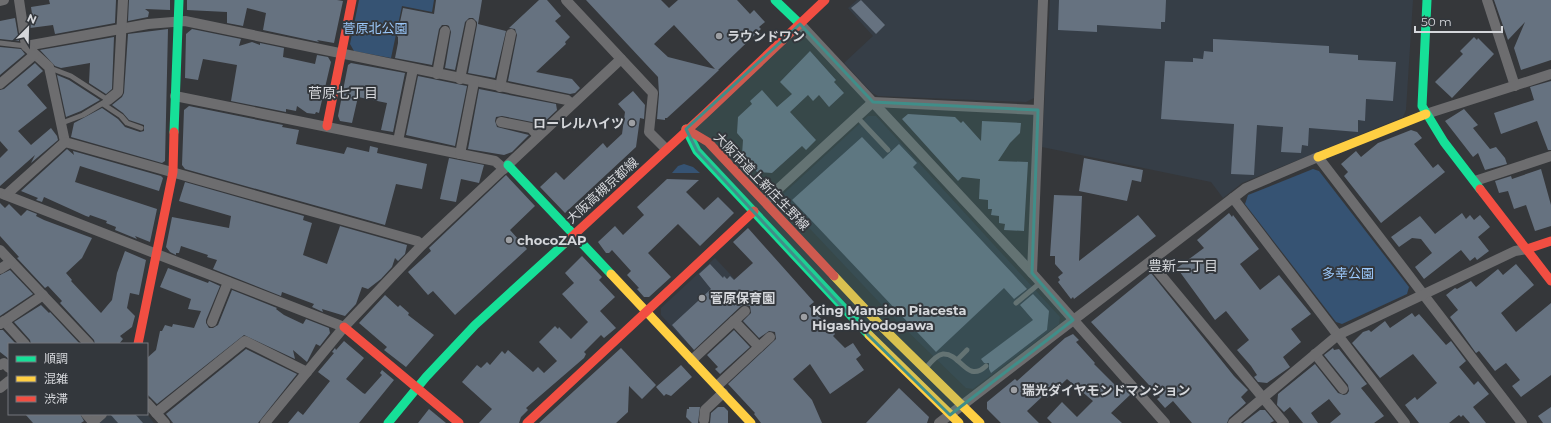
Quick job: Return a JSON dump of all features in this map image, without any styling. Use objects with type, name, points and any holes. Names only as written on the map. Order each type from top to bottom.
[{"type":"street","points":[[0,1],[4,0]]},
{"type":"street","points":[[19,0],[26,46],[48,67],[66,142]]},
{"type":"street","points":[[105,102],[118,92],[123,0]]},
{"type":"street","points":[[138,343],[173,172],[179,0]]},
{"type":"street","points":[[327,126],[352,0]]},
{"type":"street","points":[[566,0],[653,93],[649,132],[666,149]]},
{"type":"street","points":[[775,0],[800,24],[1032,274],[1165,423]]},
{"type":"street","name":"大阪高槻京都線","points":[[388,423],[417,388],[459,342],[825,0]]},
{"type":"street","points":[[1032,274],[1043,0]]},
{"type":"street","points":[[1428,0],[1422,106],[1444,142],[1551,281]]},
{"type":"street","points":[[1487,0],[1515,86]]},
{"type":"street","points":[[26,46],[172,21],[185,21],[474,82],[567,100],[572,104]]},
{"type":"street","points":[[460,79],[471,24]]},
{"type":"street","points":[[437,74],[445,31]]},
{"type":"street","points":[[500,87],[511,34]]},
{"type":"street","points":[[0,84],[34,55]]},
{"type":"street","points":[[265,423],[344,327],[422,245],[621,59]]},
{"type":"street","points":[[398,141],[413,69]]},
{"type":"street","points":[[939,423],[1246,188],[1318,157],[1426,114],[1551,74]]},
{"type":"street","points":[[460,154],[474,82]]},
{"type":"street","points":[[176,96],[495,161],[506,167],[574,233],[751,423]]},
{"type":"street","points":[[766,201],[873,102],[1038,110]]},
{"type":"street","points":[[501,122],[531,128],[538,136]]},
{"type":"street","name":"大阪市道上新庄生野線","points":[[686,129],[708,142],[766,201],[881,326],[980,423]]},
{"type":"street","name":"大阪市道上新庄生野線","points":[[686,129],[697,151],[869,336],[959,423]]},
{"type":"street","points":[[66,142],[417,241],[422,245]]},
{"type":"street","points":[[66,142],[3,194],[156,255],[344,327],[459,423]]},
{"type":"street","points":[[1475,181],[1551,156]]},
{"type":"street","points":[[1318,157],[1522,423]]},
{"type":"street","points":[[1233,198],[1404,423]]},
{"type":"street","points":[[527,423],[754,211]]},
{"type":"street","points":[[1233,423],[1338,335],[1515,252],[1551,241]]},
{"type":"street","points":[[0,250],[88,343]]},
{"type":"street","points":[[0,269],[11,262]]},
{"type":"street","points":[[1150,262],[1284,423]]},
{"type":"street","points":[[212,322],[228,282]]},
{"type":"street","points":[[24,343],[2,322],[43,295]]},
{"type":"street","points":[[692,360],[745,311]]},
{"type":"street","points":[[734,321],[759,347]]},
{"type":"street","points":[[704,420],[705,410],[720,390],[770,337]]},
{"type":"street","points":[[156,413],[245,340],[307,372]]},
{"type":"street","points":[[1315,354],[1343,389]]},
{"type":"street","points":[[0,366],[4,362],[8,367]]},
{"type":"street","points":[[0,388],[8,382]]},
{"type":"street","points":[[148,404],[165,423]]},
{"type":"street","points":[[90,420],[100,415]]},
{"type":"lane","points":[[0,43],[26,46]]},
{"type":"lane","points":[[48,67],[71,76],[105,102],[127,123],[141,128]]},
{"type":"lane","points":[[62,123],[84,115],[105,102]]},
{"type":"lane","points":[[857,117],[888,150]]},
{"type":"lane","points":[[1016,303],[1040,283]]},
{"type":"lane","points":[[957,360],[967,350]]},
{"type":"lane","points":[[925,368],[943,354],[957,360],[974,372],[981,371],[986,366]]},
{"type":"highlighted area","points":[[800,24],[873,102],[1038,110],[1032,273],[1073,320],[950,415],[869,336],[697,151],[686,129]]},
{"type":"shaded area","points":[[857,0],[1038,0],[1034,98],[1026,102],[878,96],[872,93],[844,63],[873,36],[848,8]]},
{"type":"shaded area","points":[[1050,0],[1413,0],[1406,110],[1403,117],[1242,183],[1223,198],[1211,182],[1042,147]]},
{"type":"shaded area","points":[[868,116],[876,116],[1060,317],[1059,324],[973,389],[966,388],[896,320],[780,197]]},
{"type":"shaded area","name":"菅原保育園","points":[[715,258],[743,288],[685,341],[661,315],[661,308]]},
{"type":"shaded area","points":[[108,415],[148,415],[154,423],[99,423]]},
{"type":"green space","name":"菅原北公園","points":[[359,0],[434,0],[432,12],[402,6],[391,58],[354,51],[350,44]]},
{"type":"green space","points":[[684,164],[693,167],[700,173],[672,173],[678,166]]},
{"type":"green space","name":"多幸公園","points":[[1313,169],[1319,171],[1409,287],[1407,294],[1342,324],[1336,322],[1245,204],[1248,195]]},
{"type":"building","points":[[49,0],[116,0],[115,23],[55,34],[53,25],[30,28],[28,15],[32,14],[31,7],[50,4]]},
{"type":"building","points":[[129,0],[170,0],[170,10],[145,9],[149,12],[148,17],[128,21]]},
{"type":"building","points":[[187,0],[343,1],[334,43],[317,40],[319,42],[263,30],[266,13],[247,8],[243,26],[227,23],[227,12],[187,10]]},
{"type":"building","points":[[436,0],[482,0],[478,24],[506,31],[495,78],[468,73],[477,25],[477,22],[473,18],[469,18],[465,22],[455,70],[445,68],[451,32],[449,26],[447,25],[442,25],[439,29],[432,65],[395,58],[398,43],[397,36],[403,8],[434,14]]},
{"type":"building","points":[[539,0],[547,0],[561,16],[555,21],[570,37],[565,42],[566,44],[536,72],[572,79],[580,88],[575,93],[570,94],[508,81],[517,35],[515,29],[509,28]]},
{"type":"building","points":[[586,0],[661,0],[669,8],[678,0],[737,0],[750,14],[754,10],[765,22],[759,27],[761,29],[702,86],[667,118],[665,118],[665,120],[657,119],[659,94],[658,77]],"holes":[[[674,25],[715,69],[668,57],[654,44]]]},
{"type":"building","points":[[861,0],[885,25],[876,34],[851,8]]},
{"type":"building","points":[[1059,0],[1166,0],[1165,22],[1161,22],[1161,29],[1097,25],[1097,32],[1058,30]]},
{"type":"building","points":[[1494,0],[1551,0],[1551,60],[1521,70],[1514,48],[1525,22],[1508,40]]},
{"type":"building","points":[[15,18],[19,41],[0,39],[0,21]]},
{"type":"building","points":[[168,29],[165,161],[162,163],[71,137],[74,123],[102,108],[118,119],[125,127],[140,132],[144,131],[144,125],[129,120],[123,113],[112,105],[122,97],[124,93],[128,34]]},
{"type":"building","points":[[192,29],[241,39],[239,46],[252,42],[260,45],[260,43],[284,48],[283,57],[315,64],[317,55],[328,57],[331,62],[319,113],[307,113],[297,106],[296,111],[286,109],[286,112],[231,101],[237,65],[203,59],[198,80],[185,78],[186,34]]},
{"type":"building","points":[[114,37],[112,89],[106,94],[89,83],[90,63],[61,68],[55,66],[40,50]]},
{"type":"building","points":[[1474,37],[1477,40],[1478,38],[1494,54],[1452,98],[1435,82],[1463,54],[1460,51]]},
{"type":"building","points":[[1213,39],[1329,46],[1329,53],[1358,55],[1358,60],[1396,62],[1393,101],[1366,99],[1365,121],[1358,120],[1358,132],[1309,128],[1308,146],[1302,145],[1301,153],[1281,152],[1283,127],[1257,125],[1254,175],[1231,174],[1234,124],[1161,119],[1165,61],[1193,62],[1193,58],[1203,59],[1204,51],[1213,52]]},
{"type":"building","points":[[0,47],[21,49],[25,54],[0,75]]},
{"type":"building","points":[[810,51],[836,80],[834,82],[844,93],[829,107],[819,95],[813,101],[808,95],[790,112],[816,140],[806,150],[802,146],[772,173],[757,172],[742,155],[743,140],[737,133],[738,117],[752,104],[750,101],[762,90],[777,107],[792,94],[780,82]]},
{"type":"building","points":[[35,63],[43,71],[27,85],[47,108],[18,131],[31,145],[51,128],[58,140],[31,163],[35,155],[0,186],[0,158],[8,150],[0,141],[0,90],[4,89]]},
{"type":"building","points":[[351,63],[405,73],[393,132],[381,130],[387,103],[358,97],[352,123],[340,121],[338,116],[348,65]]},
{"type":"building","points":[[57,75],[69,80],[100,100],[81,111],[66,117]]},
{"type":"building","points":[[418,76],[467,86],[455,146],[406,135]]},
{"type":"building","points":[[1551,81],[1551,150],[1548,150],[1537,121],[1501,134],[1494,113],[1534,100],[1530,87]]},
{"type":"building","points":[[479,89],[556,104],[557,110],[540,126],[532,122],[502,116],[496,117],[495,121],[497,127],[529,135],[512,152],[504,155],[468,149]]},
{"type":"building","points":[[633,91],[645,105],[644,119],[640,118],[636,147],[565,213],[540,187],[556,172],[564,180],[603,143],[607,148],[622,134],[625,112],[618,104]]},
{"type":"building","points":[[189,106],[283,125],[282,127],[299,130],[296,144],[344,154],[347,147],[369,152],[370,146],[378,148],[377,153],[427,164],[422,189],[396,184],[385,225],[185,169],[182,165],[184,110]]},
{"type":"building","points":[[1464,109],[1478,125],[1473,128],[1490,149],[1496,147],[1505,158],[1507,164],[1485,170],[1478,153],[1473,157],[1445,121]]},
{"type":"building","points":[[908,114],[955,117],[961,123],[963,121],[981,141],[982,121],[1021,123],[1020,133],[1010,143],[998,161],[1028,162],[1024,231],[1004,230],[1005,224],[999,223],[999,216],[991,215],[992,209],[988,209],[988,200],[979,199],[980,179],[962,177],[958,181],[902,119]]},
{"type":"building","points":[[1411,130],[1417,132],[1422,138],[1414,144],[1433,168],[1438,164],[1445,172],[1381,223],[1344,176],[1348,172],[1341,164],[1356,151],[1361,157],[1378,143]]},
{"type":"building","points":[[862,137],[883,159],[899,144],[917,163],[913,167],[1027,289],[1014,299],[1004,288],[936,352],[792,200]]},
{"type":"building","points":[[67,149],[74,155],[73,151],[161,176],[163,178],[159,191],[80,166],[75,182],[157,209],[150,242],[135,236],[137,239],[115,230],[116,227],[106,223],[107,221],[90,215],[89,217],[86,216],[44,197],[42,202],[36,200],[38,198],[21,191]]},
{"type":"building","points":[[449,158],[484,165],[479,183],[461,179],[456,202],[440,199]]},
{"type":"building","points":[[1084,158],[1143,170],[1141,182],[1132,180],[1127,201],[1079,191]]},
{"type":"building","points":[[1541,169],[1551,205],[1551,226],[1535,231],[1526,205],[1514,209],[1508,191],[1499,193],[1495,181],[1511,176],[1512,179]]},
{"type":"building","points":[[506,175],[535,206],[510,230],[527,249],[455,315],[433,291],[428,295],[408,272],[431,251],[429,248]]},
{"type":"building","points":[[667,179],[699,180],[686,192],[704,210],[718,197],[734,213],[700,246],[678,224],[648,253],[671,277],[649,297],[644,297],[637,289],[639,288],[627,275],[631,271],[612,250],[609,253],[606,253],[598,242],[615,226],[623,235],[644,215],[637,207]]},
{"type":"building","points":[[185,182],[304,216],[303,220],[312,223],[303,255],[327,264],[340,226],[407,245],[405,254],[398,261],[395,258],[392,267],[381,279],[368,289],[362,287],[356,304],[345,316],[322,309],[323,312],[312,307],[314,304],[282,292],[281,296],[213,269],[217,260],[207,257],[208,255],[181,246],[179,253],[176,253],[176,255],[170,252],[166,247],[172,217],[229,228],[231,216],[179,201]]},
{"type":"building","points":[[1054,195],[1082,196],[1079,261],[1138,215],[1156,236],[1074,299],[1073,297],[1071,299],[1058,282],[1060,280],[1058,277],[1063,273],[1055,264],[1055,256],[1050,256]]},
{"type":"building","points":[[0,203],[5,208],[9,204],[21,216],[27,210],[37,214],[36,216],[44,220],[92,238],[82,258],[66,273],[72,280],[71,281],[101,313],[112,300],[117,273],[125,251],[146,260],[139,295],[130,293],[127,308],[135,316],[132,327],[120,336],[123,339],[120,343],[95,343],[94,340],[60,303],[62,301],[48,286],[45,288],[17,258],[19,257],[0,236]]},
{"type":"building","points":[[1229,213],[1232,217],[1233,215],[1259,249],[1240,264],[1260,290],[1279,275],[1311,314],[1291,329],[1301,342],[1283,357],[1290,367],[1267,383],[1258,382],[1254,377],[1257,375],[1237,350],[1249,340],[1226,311],[1215,320],[1177,268],[1204,248],[1197,240]]},
{"type":"building","points":[[1462,213],[1466,219],[1470,215],[1474,220],[1480,215],[1490,227],[1478,237],[1489,251],[1477,260],[1475,257],[1470,261],[1461,250],[1424,279],[1415,267],[1432,253],[1421,239],[1412,238],[1399,247],[1391,237],[1420,216],[1435,234]]},
{"type":"building","points":[[748,228],[814,302],[809,306],[835,334],[833,336],[845,348],[853,343],[861,355],[856,359],[864,370],[830,394],[810,364],[793,379],[812,400],[822,423],[761,423],[754,414],[755,413],[728,384],[776,339],[775,332],[769,331],[759,338],[743,321],[751,313],[750,306],[741,306],[694,350],[672,325],[711,289],[699,274],[710,264],[723,278],[724,276],[727,279],[730,276],[734,280],[753,263],[733,242]]},
{"type":"building","points":[[582,256],[602,277],[599,280],[615,297],[600,311],[616,328],[604,338],[601,335],[584,352],[586,354],[584,358],[526,408],[528,410],[521,417],[519,423],[479,423],[492,409],[462,382],[477,365],[481,368],[487,362],[490,365],[502,351],[505,354],[508,350],[533,372],[538,367],[544,373],[557,361],[539,342],[555,326],[558,329],[559,327],[571,339],[588,322],[562,294],[574,283],[565,273]]},
{"type":"building","points":[[1516,264],[1534,285],[1501,313],[1516,332],[1551,303],[1551,375],[1521,397],[1512,386],[1520,380],[1506,363],[1495,371],[1479,351],[1476,353],[1450,317],[1458,310],[1446,295],[1455,288],[1457,289],[1471,281],[1476,287],[1498,269],[1503,275]]},
{"type":"building","points":[[168,268],[220,286],[206,320],[209,328],[213,328],[218,325],[232,290],[277,308],[276,309],[284,315],[303,324],[306,319],[329,328],[330,333],[320,346],[316,344],[307,362],[293,350],[295,359],[244,335],[157,404],[148,395],[148,357],[156,350],[160,331],[162,331],[165,325],[172,327],[173,324],[194,328],[201,311],[188,309],[191,299],[160,287]]},
{"type":"building","points":[[10,270],[33,294],[0,316],[0,275]]},
{"type":"building","points":[[1151,273],[1234,376],[1248,390],[1241,397],[1246,403],[1229,418],[1227,423],[1192,423],[1173,401],[1165,408],[1157,399],[1160,397],[1091,322]]},
{"type":"building","points":[[1033,294],[1049,311],[1047,330],[991,373],[989,363],[984,363],[981,359],[1033,320],[1020,305]]},
{"type":"building","points":[[385,295],[398,307],[400,305],[409,313],[408,315],[434,335],[406,367],[384,350],[387,347],[359,323]]},
{"type":"building","points":[[41,305],[49,313],[50,312],[79,343],[31,343],[30,340],[14,322]]},
{"type":"building","points":[[1412,313],[1415,317],[1419,314],[1446,345],[1451,341],[1466,361],[1459,367],[1474,385],[1478,381],[1489,394],[1473,407],[1486,423],[1470,423],[1463,415],[1461,417],[1459,415],[1449,423],[1419,423],[1405,405],[1415,397],[1417,400],[1437,383],[1413,354],[1380,378],[1352,343],[1363,332],[1369,330],[1371,332],[1385,321],[1390,328]]},
{"type":"building","points":[[0,330],[3,330],[15,343],[8,343],[8,358],[0,352]]},
{"type":"building","points":[[734,330],[750,347],[720,374],[715,369],[718,367],[707,355]]},
{"type":"building","points":[[1073,334],[1079,340],[1076,342],[1095,363],[1094,364],[1121,391],[1124,388],[1131,394],[1111,413],[1122,423],[1052,423],[1047,418],[1062,402],[1077,417],[1093,401],[1067,379],[1047,398],[1044,395],[1027,411],[1039,423],[1001,423],[987,409],[987,402],[1015,379],[1017,381],[1065,338]]},
{"type":"building","points":[[344,341],[364,358],[346,379],[363,393],[365,394],[382,375],[380,373],[382,370],[394,380],[359,423],[288,423],[298,411],[303,415],[330,381],[318,372],[334,353],[332,352],[335,348],[336,350]]},
{"type":"building","points":[[621,348],[656,385],[642,399],[629,386],[628,412],[616,423],[539,423]]},
{"type":"building","points":[[1333,348],[1334,350],[1339,349],[1367,384],[1361,388],[1384,416],[1374,423],[1330,423],[1341,414],[1329,399],[1311,413],[1318,423],[1303,423],[1290,407],[1284,412],[1277,405],[1278,394],[1315,364],[1338,393],[1344,395],[1347,394],[1349,391],[1348,385],[1324,355]]},
{"type":"building","points":[[246,349],[297,374],[258,423],[173,423],[166,414]]},
{"type":"building","points":[[681,365],[692,377],[671,396],[666,394],[664,396],[656,387]]},
{"type":"building","points":[[899,388],[929,417],[927,423],[866,423]]},
{"type":"building","points":[[689,407],[700,407],[698,423],[692,423],[686,417],[687,409],[689,409]]},
{"type":"building","points":[[718,407],[724,407],[728,411],[728,423],[710,423],[711,413]]},
{"type":"building","points":[[1551,407],[1551,423],[1543,423],[1538,416]]},
{"type":"building","points":[[429,409],[446,423],[418,423]]},
{"type":"building","points":[[1260,410],[1265,410],[1274,421],[1270,423],[1243,423]]},
{"type":"building","points":[[26,415],[81,415],[84,421],[81,423],[33,423]]},
{"type":"building","points":[[111,415],[136,415],[143,423],[118,423]]},
{"type":"traffic: fast","points":[[174,132],[179,0]]},
{"type":"traffic: fast","points":[[775,0],[800,24]]},
{"type":"traffic: fast","points":[[1427,0],[1422,106],[1444,142],[1480,189]]},
{"type":"traffic: fast","points":[[686,129],[697,151],[869,335]]},
{"type":"traffic: fast","points":[[508,165],[611,274]]},
{"type":"traffic: fast","points":[[388,423],[426,377],[475,325],[565,243]]},
{"type":"traffic: slow","points":[[1318,157],[1426,114]]},
{"type":"traffic: slow","points":[[611,274],[751,423]]},
{"type":"traffic: slow","points":[[834,276],[881,326],[980,423]]},
{"type":"traffic: slow","points":[[869,335],[959,423]]},
{"type":"traffic: jam","points":[[327,126],[352,0]]},
{"type":"traffic: jam","points":[[565,243],[706,113],[825,0]]},
{"type":"traffic: jam","points":[[686,129],[708,142],[834,276]]},
{"type":"traffic: jam","points":[[138,343],[173,172],[174,132]]},
{"type":"traffic: jam","points":[[1480,189],[1551,281]]},
{"type":"traffic: jam","points":[[527,423],[754,211]]},
{"type":"traffic: jam","points":[[1527,249],[1551,241]]},
{"type":"traffic: jam","points":[[344,327],[459,423]]},
{"type":"place","name":"ラウンドワン","points":[[719,36]]},
{"type":"place","name":"ローレルハイツ","points":[[632,123]]},
{"type":"place","name":"chocoZAP","points":[[509,240]]},
{"type":"place","name":"菅原保育園","points":[[702,298]]},
{"type":"place","name":"King Mansion Piacesta Higashiyodogawa","points":[[804,317]]},
{"type":"place","name":"瑞光ダイヤモンドマンション","points":[[1014,390]]},
{"type":"district","name":"菅原七丁目","points":[[343,93]]},
{"type":"district","name":"豊新二丁目","points":[[1183,266]]}]
